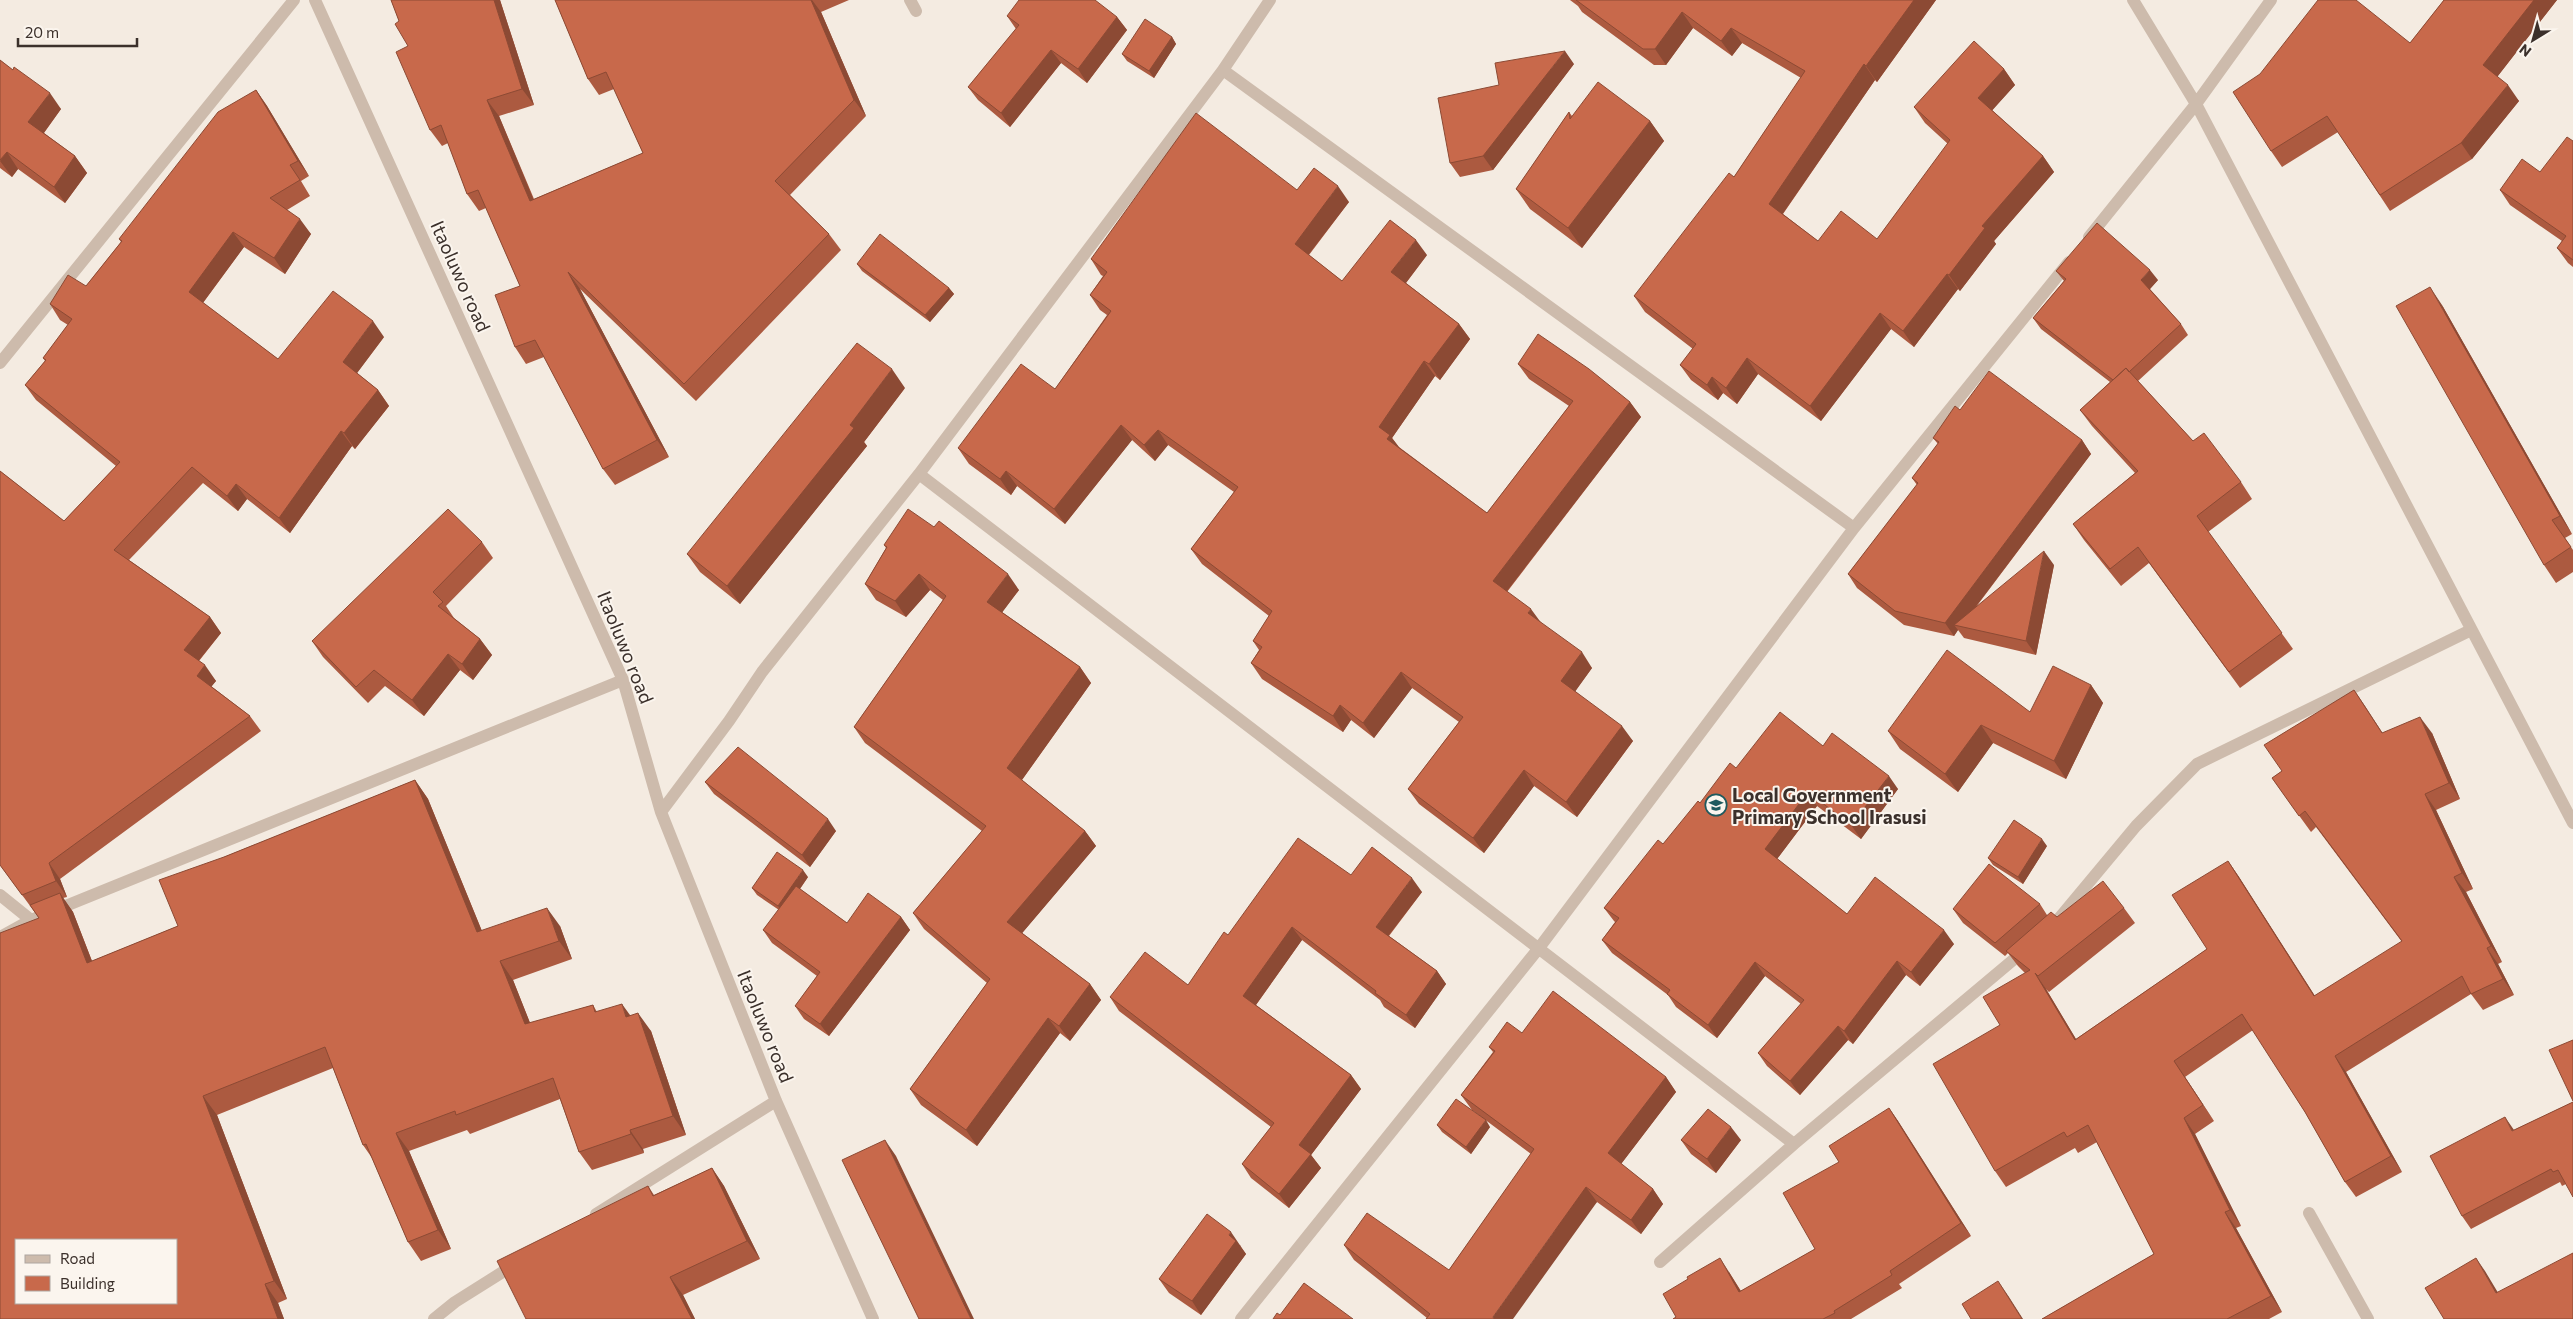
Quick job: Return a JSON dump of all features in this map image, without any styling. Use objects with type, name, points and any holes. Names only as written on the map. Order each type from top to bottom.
[{"type":"street","points":[[0,363],[294,0]]},
{"type":"street","name":"Itaoluwo road","points":[[314,0],[623,680],[661,812],[776,1101],[874,1319]]},
{"type":"street","points":[[661,812],[729,721],[762,672],[919,474],[1223,70],[1270,0]]},
{"type":"street","points":[[2132,0],[2196,104],[2573,822]]},
{"type":"street","points":[[1241,1319],[1538,948],[1854,528],[2196,104],[2271,0]]},
{"type":"street","points":[[1223,70],[1854,528]]},
{"type":"street","points":[[919,474],[1794,1144]]},
{"type":"street","points":[[1660,1262],[1794,1144],[2042,935],[2136,826],[2197,764],[2471,630]]},
{"type":"street","points":[[0,937],[31,920],[623,680]]},
{"type":"street","points":[[0,895],[31,920]]},
{"type":"street","points":[[582,1223],[776,1101]]},
{"type":"street","points":[[2309,1213],[2368,1319]]},
{"type":"street","points":[[434,1319],[455,1302],[531,1254]]},
{"type":"building","points":[[391,0],[494,0],[522,89],[487,100],[530,201],[643,153],[606,72],[588,79],[555,0],[811,0],[854,100],[775,181],[829,234],[684,384],[568,272],[657,440],[603,469],[535,340],[515,347],[495,295],[520,286],[478,190],[467,194],[441,125],[430,130],[396,52],[408,46],[395,24],[399,21]]},
{"type":"building","points":[[1019,0],[1095,0],[1117,17],[1078,69],[1051,50],[1001,113],[968,87],[1019,25],[1007,16]]},
{"type":"building","points":[[1576,0],[1914,0],[1866,66],[1864,64],[1769,204],[1818,241],[1841,211],[1877,239],[1950,140],[1914,107],[1974,41],[2004,69],[1978,98],[2043,156],[1982,226],[1985,228],[1903,331],[1880,313],[1810,406],[1747,358],[1726,388],[1712,377],[1707,385],[1680,365],[1696,344],[1634,296],[1729,173],[1734,177],[1805,71],[1731,28],[1721,41],[1682,12],[1655,49],[1643,49]]},
{"type":"building","points":[[2318,0],[2356,0],[2410,43],[2444,0],[2534,0],[2483,65],[2508,85],[2461,143],[2380,195],[2327,116],[2271,151],[2233,92],[2260,74]]},
{"type":"building","points":[[1145,19],[1172,37],[1149,71],[1122,54]]},
{"type":"building","points":[[1565,51],[1483,156],[1450,163],[1438,98],[1499,85],[1495,63]]},
{"type":"building","points":[[0,60],[13,70],[14,67],[50,93],[28,122],[75,156],[54,187],[7,152],[0,160]]},
{"type":"building","points":[[1598,82],[1650,121],[1568,228],[1516,189],[1569,112],[1570,119]]},
{"type":"building","points":[[256,90],[298,161],[290,165],[300,180],[270,198],[300,219],[274,258],[233,232],[189,292],[278,359],[333,291],[373,321],[343,362],[378,390],[344,433],[341,431],[279,518],[236,484],[227,496],[192,467],[114,550],[210,617],[184,650],[205,665],[197,676],[250,716],[49,863],[56,881],[22,895],[0,865],[0,471],[64,521],[120,462],[25,385],[46,360],[43,358],[72,319],[50,304],[68,275],[86,286],[122,241],[119,239],[218,112]]},
{"type":"building","points":[[1196,113],[1297,190],[1314,168],[1338,186],[1295,244],[1342,281],[1390,220],[1416,240],[1391,272],[1459,324],[1429,364],[1424,361],[1379,427],[1390,435],[1387,439],[1487,513],[1573,401],[1518,364],[1538,334],[1589,369],[1630,402],[1493,581],[1531,609],[1528,613],[1582,652],[1561,681],[1622,726],[1566,802],[1524,770],[1473,838],[1408,789],[1463,717],[1401,672],[1363,723],[1340,705],[1333,716],[1251,663],[1262,647],[1253,641],[1272,611],[1191,549],[1238,487],[1158,430],[1144,445],[1121,425],[1054,509],[1006,471],[1000,479],[958,448],[1021,364],[1055,389],[1111,311],[1090,295],[1107,272],[1091,259]]},
{"type":"building","points":[[2567,137],[2573,141],[2573,260],[2557,248],[2566,236],[2500,190],[2522,159],[2540,172]]},
{"type":"building","points":[[2097,223],[2150,270],[2141,280],[2181,324],[2129,372],[2126,368],[2113,380],[2033,318],[2066,279],[2056,271]]},
{"type":"building","points":[[880,234],[949,288],[925,315],[857,264]]},
{"type":"building","points":[[2430,287],[2560,516],[2552,520],[2571,547],[2544,565],[2396,306]]},
{"type":"building","points":[[857,343],[892,369],[850,425],[854,428],[727,586],[687,554]]},
{"type":"building","points":[[2126,368],[2193,441],[2204,433],[2241,482],[2197,516],[2282,633],[2229,672],[2138,547],[2110,569],[2073,524],[2138,471],[2080,410]]},
{"type":"building","points":[[1989,371],[2082,440],[1945,623],[1895,611],[1848,574],[1918,483],[1912,478],[1939,442],[1933,438],[1955,406],[1960,410]]},
{"type":"building","points":[[448,509],[482,542],[433,592],[443,602],[438,606],[480,639],[462,664],[448,654],[412,700],[374,670],[356,687],[312,641]]},
{"type":"building","points":[[908,509],[934,527],[939,521],[1008,574],[987,602],[1080,667],[1007,768],[1085,831],[1007,922],[1090,984],[1059,1026],[1048,1018],[966,1130],[910,1089],[990,979],[913,913],[986,826],[854,727],[946,596],[919,574],[895,601],[865,584],[887,547],[884,545]]},
{"type":"building","points":[[2044,551],[2026,641],[1954,625]]},
{"type":"building","points":[[1947,650],[2030,712],[2053,666],[2091,685],[2054,761],[1981,725],[1945,774],[1888,731]]},
{"type":"building","points":[[2354,690],[2382,733],[2420,717],[2449,783],[2425,794],[2462,873],[2454,877],[2491,946],[2487,948],[2503,979],[2471,994],[2462,976],[2335,1056],[2391,1156],[2345,1182],[2305,1112],[2242,1014],[2174,1061],[2203,1105],[2184,1118],[2230,1210],[2225,1212],[2271,1296],[2227,1319],[2042,1319],[2154,1254],[2088,1125],[2067,1137],[2064,1132],[1995,1171],[1933,1064],[2000,1025],[1983,997],[2030,970],[2006,951],[2051,912],[2057,917],[2103,881],[2124,908],[2038,976],[2035,973],[2075,1040],[2207,949],[2172,895],[2228,861],[2314,996],[2402,941],[2305,811],[2299,816],[2272,778],[2282,771],[2264,745]]},
{"type":"building","points":[[1780,712],[1823,746],[1832,733],[1889,776],[1851,825],[1808,792],[1765,849],[1847,914],[1875,877],[1944,930],[1911,972],[1897,961],[1844,1031],[1838,1026],[1790,1081],[1758,1053],[1804,1000],[1755,962],[1708,1025],[1667,994],[1670,990],[1602,940],[1619,918],[1604,908],[1658,840],[1663,844],[1698,801],[1700,803],[1730,763],[1736,768]]},
{"type":"building","points":[[738,747],[828,819],[802,855],[705,782]]},
{"type":"building","points":[[415,780],[477,932],[547,908],[559,941],[500,961],[525,1024],[593,1005],[595,1012],[622,1004],[626,1017],[638,1013],[673,1116],[630,1130],[631,1134],[579,1152],[553,1078],[456,1115],[455,1111],[396,1133],[438,1230],[408,1242],[366,1144],[363,1145],[325,1047],[203,1096],[274,1281],[265,1284],[278,1319],[0,1319],[0,933],[39,918],[30,905],[60,893],[87,963],[178,926],[159,880],[224,857]]},
{"type":"building","points":[[2014,820],[2042,839],[2018,877],[1988,858]]},
{"type":"building","points":[[1298,838],[1351,875],[1372,847],[1412,878],[1376,927],[1437,971],[1406,1015],[1375,993],[1376,991],[1292,927],[1243,996],[1351,1075],[1299,1145],[1311,1154],[1279,1194],[1242,1164],[1274,1123],[1110,997],[1145,952],[1188,985],[1224,932],[1228,935]]},
{"type":"building","points":[[777,852],[803,870],[778,906],[752,888]]},
{"type":"building","points":[[1989,864],[2040,904],[1995,943],[1953,909]]},
{"type":"building","points":[[796,886],[847,923],[868,893],[901,917],[820,1024],[795,1006],[820,972],[763,930]]},
{"type":"building","points":[[1553,991],[1666,1077],[1608,1153],[1653,1189],[1631,1220],[1586,1187],[1493,1317],[1494,1319],[1426,1319],[1430,1314],[1344,1245],[1367,1213],[1449,1270],[1534,1149],[1461,1095],[1495,1051],[1489,1047],[1507,1022],[1522,1033]]},
{"type":"building","points":[[2573,1040],[2573,1101],[2549,1050]]},
{"type":"building","points":[[1456,1099],[1486,1120],[1466,1147],[1437,1125]]},
{"type":"building","points":[[2573,1102],[2573,1197],[2558,1170],[2553,1172],[2551,1169],[2462,1216],[2430,1156],[2505,1117],[2512,1131]]},
{"type":"building","points":[[1889,1108],[1961,1223],[1890,1271],[1892,1275],[1823,1319],[1673,1319],[1676,1317],[1663,1294],[1688,1279],[1687,1277],[1720,1258],[1739,1292],[1815,1249],[1783,1193],[1839,1162],[1829,1146]]},
{"type":"building","points":[[1708,1109],[1731,1127],[1707,1159],[1681,1140]]},
{"type":"building","points":[[885,1140],[971,1319],[919,1319],[842,1160]]},
{"type":"building","points":[[712,1168],[747,1241],[670,1277],[692,1319],[526,1319],[497,1261],[648,1186],[653,1196]]},
{"type":"building","points":[[1207,1214],[1231,1232],[1229,1235],[1236,1241],[1192,1301],[1159,1279]]},
{"type":"building","points":[[2573,1253],[2573,1319],[2444,1319],[2425,1288],[2476,1258],[2496,1293]]},
{"type":"building","points":[[1998,1281],[2022,1319],[1971,1319],[1962,1304]]},
{"type":"building","points":[[1304,1283],[1353,1319],[1273,1319],[1277,1313],[1280,1315]]},
{"type":"place","name":"Local Government Primary School Irasusi","points":[[1716,805]]}]
